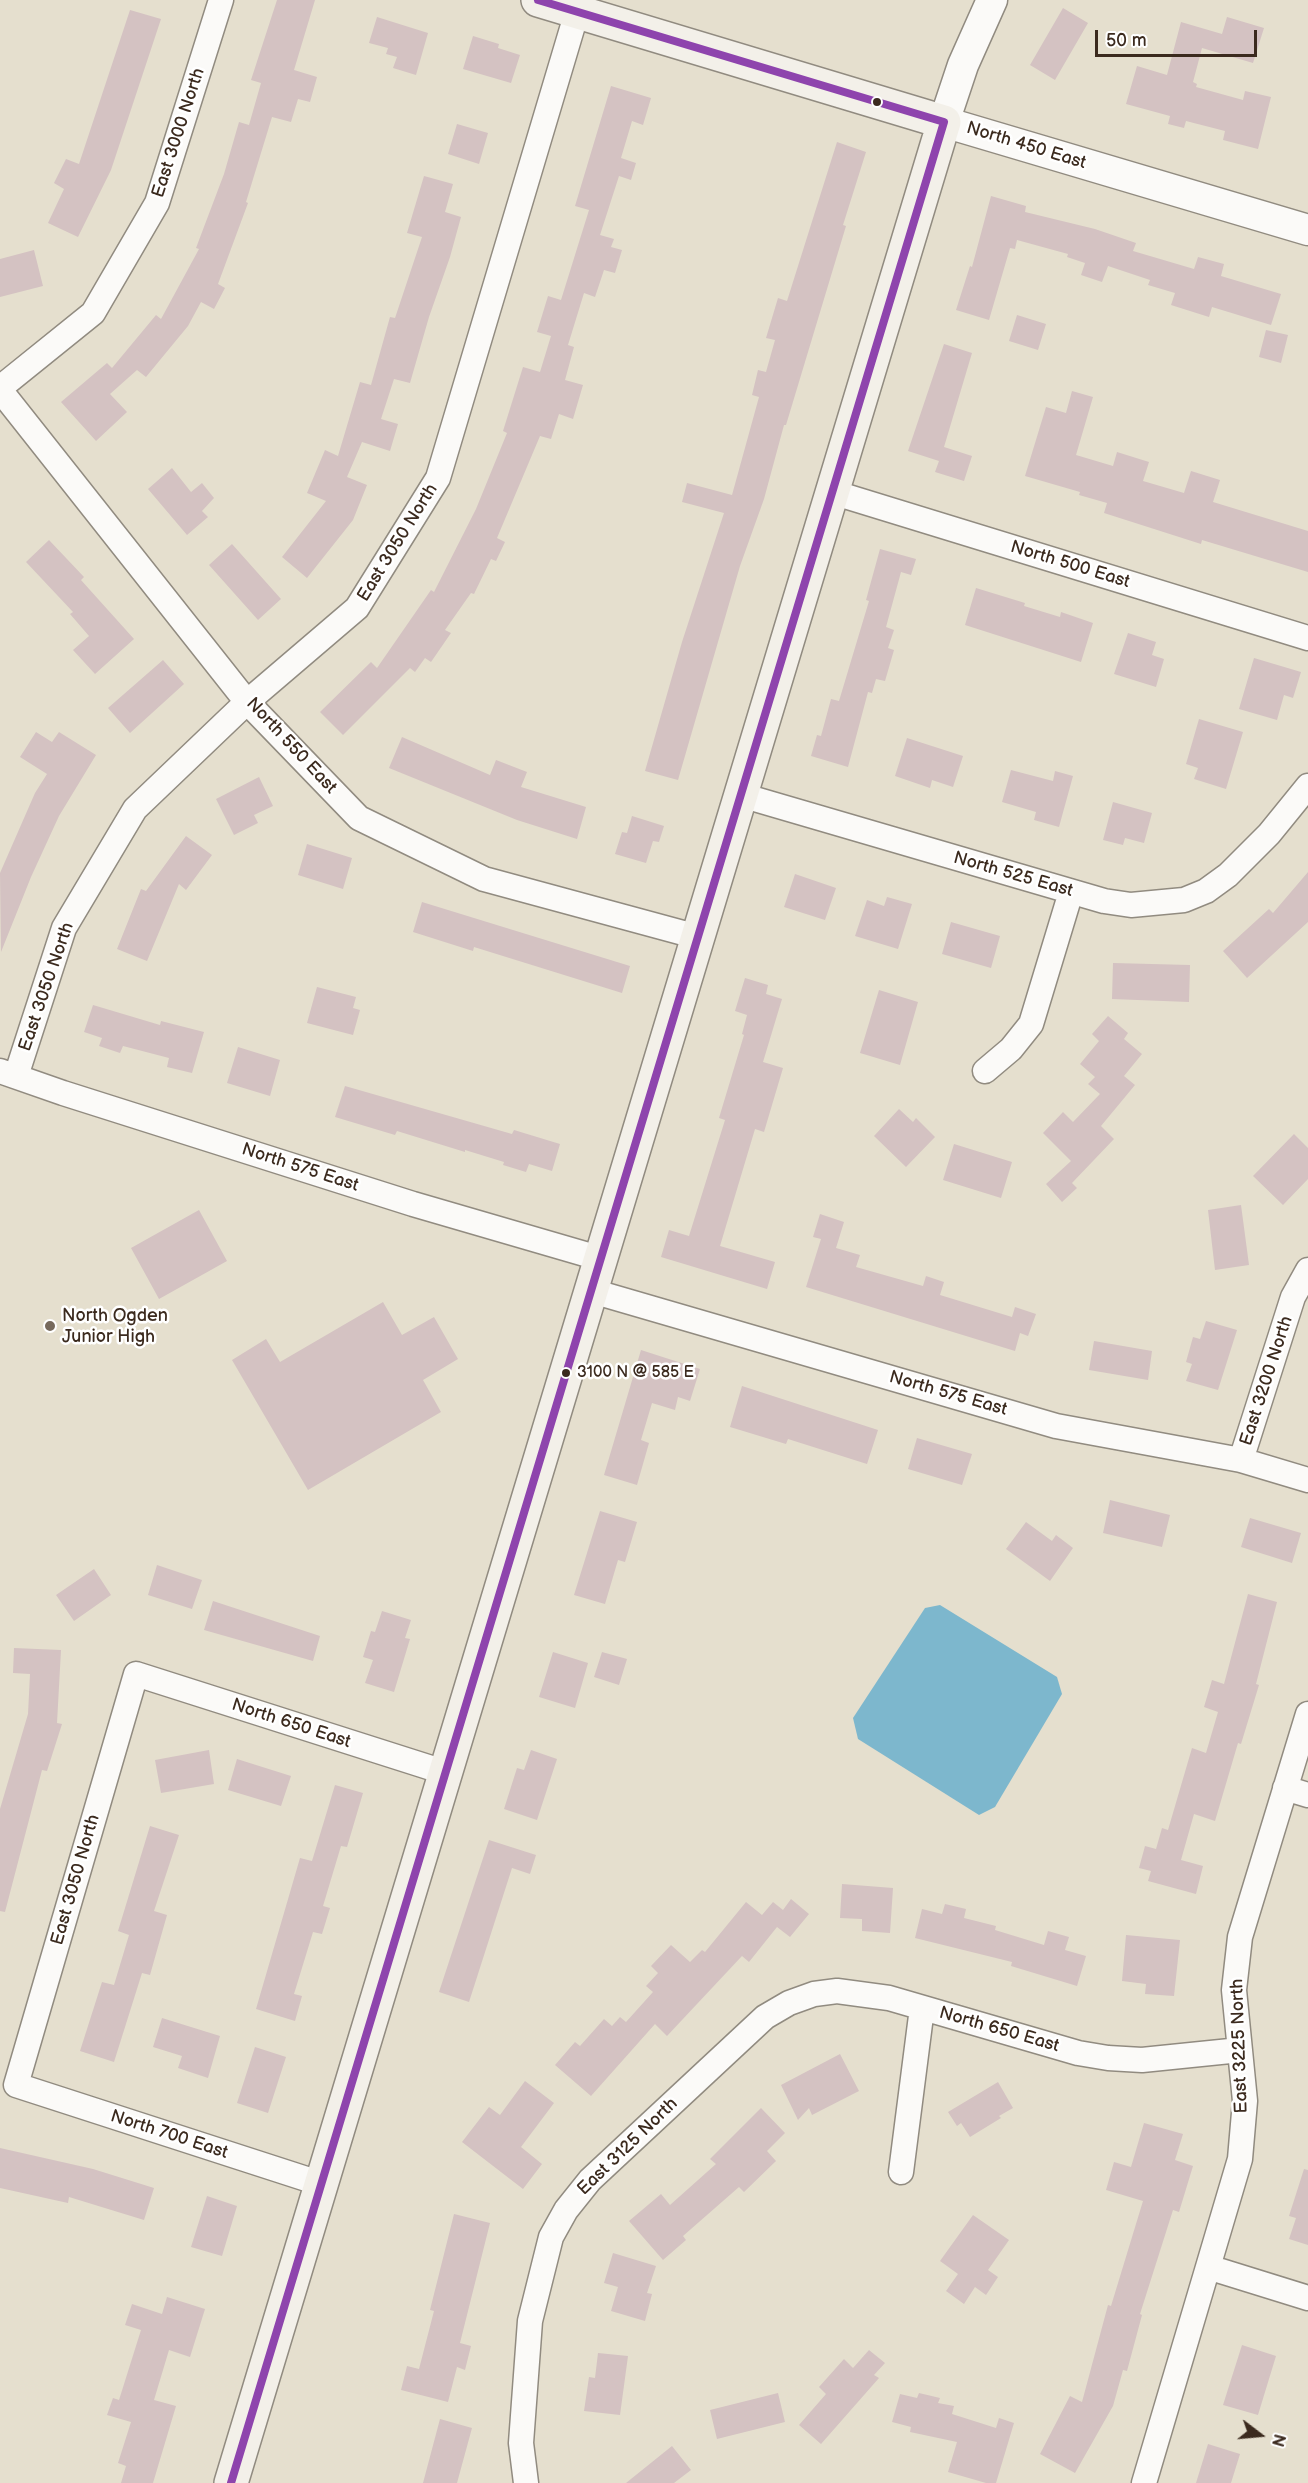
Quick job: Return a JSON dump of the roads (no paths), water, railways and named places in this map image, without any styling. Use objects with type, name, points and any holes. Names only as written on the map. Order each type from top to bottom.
[{"type":"main road","name":"North 450 East","points":[[538,0],[944,122]]},
{"type":"main road","points":[[231,2483],[944,122]]},
{"type":"street","name":"East 3000 North","points":[[0,389],[93,313],[157,204],[221,0]]},
{"type":"street","points":[[944,122],[963,64],[992,0]]},
{"type":"street","name":"East 3050 North","points":[[8,1074],[64,928],[135,809],[248,702],[357,608],[438,478],[577,12]]},
{"type":"street","name":"North 450 East","points":[[944,122],[1308,231]]},
{"type":"street","name":"North 550 East","points":[[0,389],[248,702],[359,819],[484,879],[698,937]]},
{"type":"street","name":"North 500 East","points":[[832,492],[1308,638]]},
{"type":"street","name":"North 525 East","points":[[741,795],[1071,892],[1104,901],[1131,905],[1184,900],[1206,891],[1228,875],[1269,834],[1308,786]]},
{"type":"street","points":[[985,1071],[1011,1049],[1031,1024],[1071,892]]},
{"type":"street","name":"North 575 East","points":[[8,1074],[413,1204],[602,1259]]},
{"type":"street","name":"East 3200 North","points":[[1241,1460],[1293,1297],[1308,1270]]},
{"type":"street","name":"North 575 East","points":[[592,1291],[1056,1426],[1241,1460],[1308,1480]]},
{"type":"street","name":"East 3050 North","points":[[16,2085],[136,1674]]},
{"type":"street","name":"North 650 East","points":[[136,1674],[447,1773]]},
{"type":"street","name":"East 3225 North","points":[[1144,2483],[1240,2158],[1245,2102],[1234,1990],[1240,1937],[1297,1791],[1308,1714]]},
{"type":"street","name":"North 650 East","points":[[765,2017],[789,2003],[814,1994],[837,1991],[889,1998],[1078,2053],[1108,2058],[1142,2060],[1240,2050]]},
{"type":"street","points":[[901,2172],[922,2008]]},
{"type":"street","name":"East 3125 North","points":[[526,2483],[521,2443],[530,2321],[551,2237],[566,2210],[590,2180],[765,2017]]},
{"type":"street","name":"North 700 East","points":[[16,2085],[322,2184]]},
{"type":"street","points":[[1208,2267],[1308,2298]]},
{"type":"water","points":[[940,1605],[1057,1677],[1062,1694],[995,1807],[979,1815],[858,1739],[853,1718],[925,1608]]},
{"type":"place","name":"North Ogden Junior High","points":[[50,1326]]},
{"type":"place","name":"3100 N @ 585 E","points":[[566,1373]]}]
